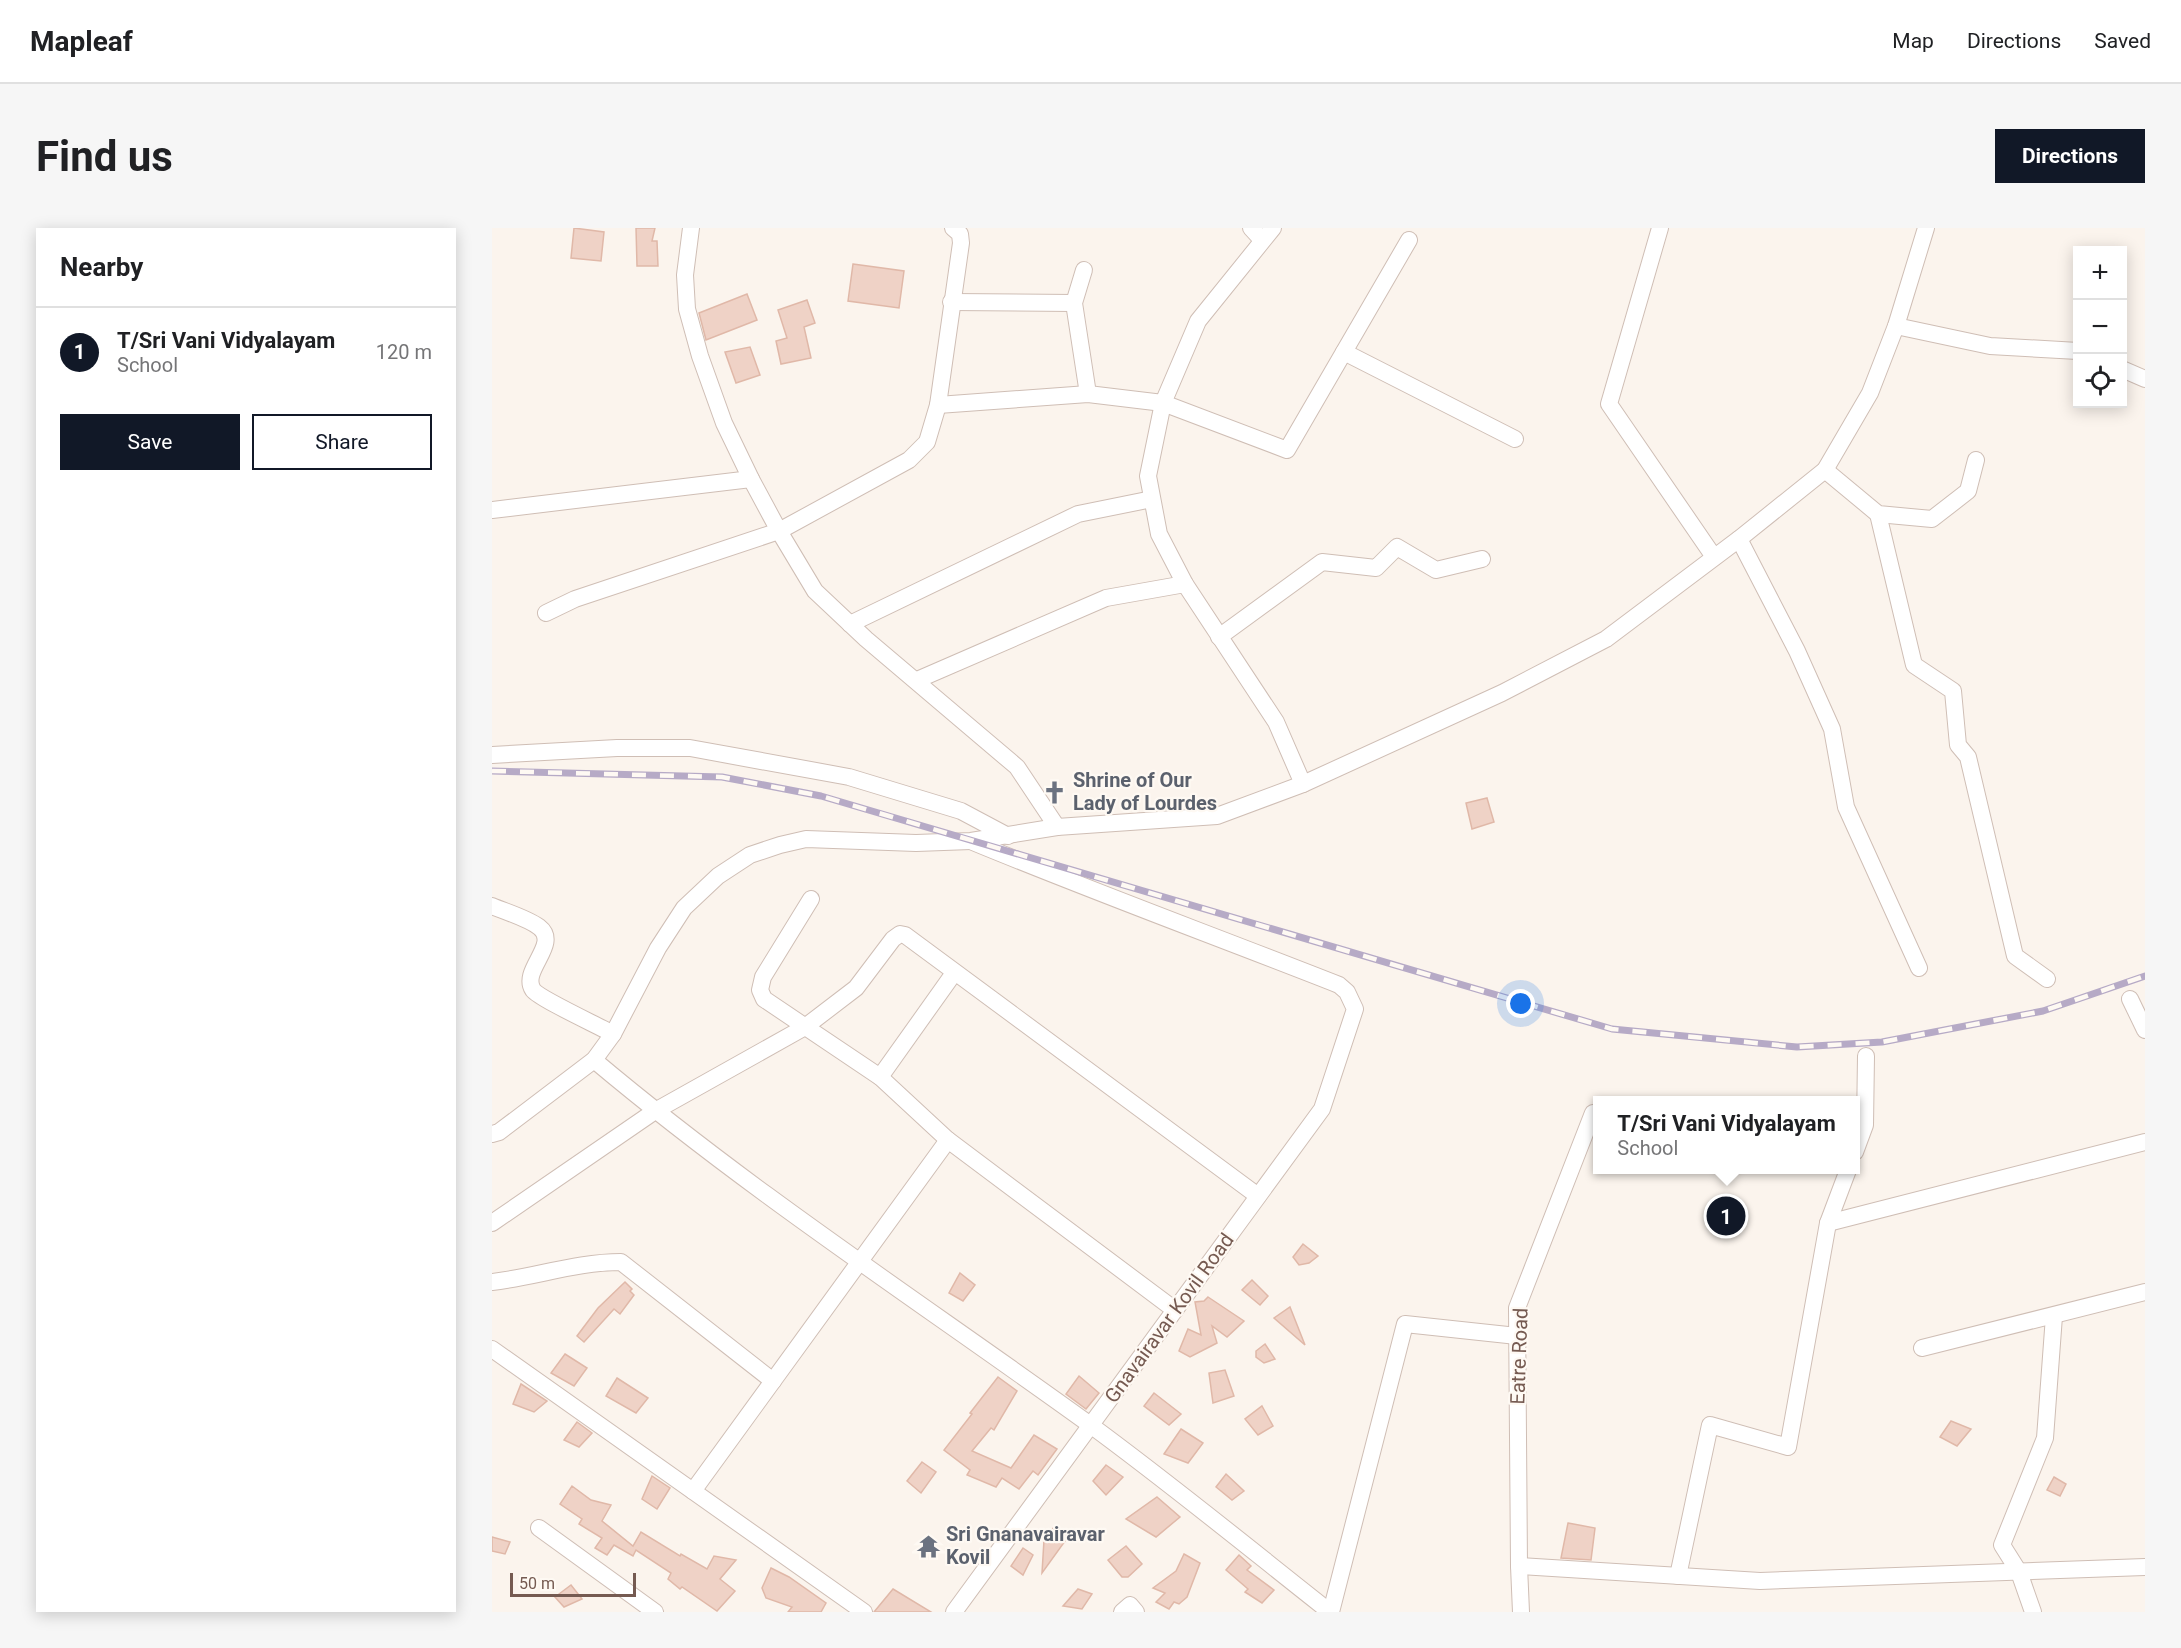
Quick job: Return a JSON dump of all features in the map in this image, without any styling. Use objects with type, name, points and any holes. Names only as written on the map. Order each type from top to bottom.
[{"type":"street","points":[[691,228],[685,275],[687,309],[700,356],[724,423],[751,479],[815,591],[850,624],[1017,767],[1057,827]]},
{"type":"street","points":[[546,613],[575,599],[779,531],[909,460],[927,442],[938,405],[961,243],[960,234],[952,228]]},
{"type":"street","points":[[1660,228],[1609,404],[1714,557]]},
{"type":"street","points":[[492,1134],[499,1132],[594,1060],[613,1034],[658,948],[684,908],[718,876],[750,855],[806,839],[916,843],[970,841],[1057,827],[1217,816],[1304,784],[1502,693],[1606,639],[1739,539],[1825,470],[1870,393],[1896,326],[1926,228]]},
{"type":"street","points":[[1262,232],[1198,321],[1163,403],[1148,476],[1159,534],[1185,584],[1276,722],[1304,784]]},
{"type":"street","points":[[938,405],[1088,394],[1163,403],[1287,450],[1409,240]]},
{"type":"street","points":[[1084,270],[1074,303],[1088,394]]},
{"type":"street","points":[[951,302],[1074,303]]},
{"type":"street","points":[[1896,326],[1990,346],[2073,351]]},
{"type":"street","points":[[1344,352],[1515,439]]},
{"type":"street","points":[[2127,371],[2145,379]]},
{"type":"street","points":[[1825,470],[1878,514],[1932,519],[1968,491],[1976,460]]},
{"type":"street","points":[[492,510],[751,479]]},
{"type":"street","points":[[850,624],[1078,514],[1152,499]]},
{"type":"street","points":[[1878,514],[1914,665],[1953,691],[1958,745],[1968,757],[2014,956],[2048,979]]},
{"type":"street","points":[[1739,539],[1797,651],[1832,729],[1846,807],[1918,968]]},
{"type":"street","points":[[1220,637],[1322,562],[1376,568],[1397,548],[1436,570],[1482,559]]},
{"type":"street","points":[[917,680],[1106,598],[1185,584]]},
{"type":"street","points":[[492,754],[617,748],[690,748],[849,777],[961,811],[1008,836]]},
{"type":"street","name":"Gnavairavar Kovil Road","points":[[954,1612],[1322,1109],[1355,1009],[1347,992],[1339,985],[970,841]]},
{"type":"street","points":[[811,899],[763,977],[760,990],[764,999],[880,1077],[948,1140],[1175,1310]]},
{"type":"street","points":[[492,906],[539,927],[545,934],[545,943],[531,974],[534,991],[546,1000],[613,1034]]},
{"type":"street","points":[[492,1223],[655,1111],[805,1027],[856,988],[893,939],[900,934],[905,935],[1258,1196]]},
{"type":"street","points":[[880,1077],[954,973]]},
{"type":"street","points":[[2130,999],[2145,1030]]},
{"type":"street","points":[[1860,1138],[1865,1125],[1866,1056]]},
{"type":"street","points":[[594,1060],[655,1111],[859,1263],[1090,1425],[1330,1612],[1405,1324],[1517,1336]]},
{"type":"street","name":"Eatre Road","points":[[1521,1612],[1517,1308],[1593,1113]]},
{"type":"street","points":[[693,1491],[948,1140]]},
{"type":"street","points":[[1828,1223],[2145,1142]]},
{"type":"street","points":[[1678,1576],[1710,1425],[1788,1447],[1828,1223],[1846,1174]]},
{"type":"street","points":[[492,1282],[518,1279],[595,1262],[621,1262],[773,1381]]},
{"type":"street","points":[[1922,1348],[2145,1292]]},
{"type":"street","points":[[2033,1612],[2019,1572],[2002,1545],[2045,1438],[2054,1316]]},
{"type":"street","points":[[492,1349],[864,1612]]},
{"type":"street","points":[[539,1528],[655,1612]]},
{"type":"street","points":[[1519,1566],[1760,1581],[2145,1567]]},
{"type":"street","points":[[1122,1612],[1130,1605],[1136,1612]]},
{"type":"building","points":[[574,228],[604,232],[601,261],[571,258]]},
{"type":"building","points":[[636,228],[655,228],[652,241],[657,241],[658,266],[637,266]]},
{"type":"building","points":[[853,264],[904,271],[899,308],[848,301]]},
{"type":"building","points":[[747,294],[757,320],[706,340],[699,313]]},
{"type":"building","points":[[807,300],[815,323],[804,327],[811,358],[781,364],[776,341],[787,338],[778,310]]},
{"type":"building","points":[[750,347],[760,375],[736,383],[725,352]]},
{"type":"building","points":[[1487,798],[1494,822],[1472,829],[1466,803]]},
{"type":"building","points":[[1303,1244],[1318,1256],[1309,1263],[1299,1265],[1293,1257]]},
{"type":"building","points":[[960,1273],[975,1285],[963,1301],[949,1293]]},
{"type":"building","points":[[1252,1280],[1268,1296],[1260,1305],[1242,1290]]},
{"type":"building","points":[[625,1282],[634,1295],[620,1314],[614,1309],[584,1342],[577,1336],[598,1308]]},
{"type":"building","points":[[1208,1297],[1244,1321],[1227,1337],[1212,1326],[1217,1343],[1190,1357],[1179,1351],[1188,1329],[1201,1335],[1195,1302],[1204,1301]]},
{"type":"building","points":[[1290,1307],[1305,1345],[1274,1318]]},
{"type":"building","points":[[1265,1344],[1275,1359],[1264,1363],[1256,1357],[1256,1351]]},
{"type":"building","points":[[565,1354],[587,1368],[574,1386],[551,1373]]},
{"type":"building","points":[[1225,1370],[1234,1396],[1213,1403],[1209,1373]]},
{"type":"building","points":[[1079,1376],[1099,1393],[1086,1409],[1066,1394]]},
{"type":"building","points":[[998,1377],[1017,1391],[994,1430],[991,1428],[972,1451],[1011,1468],[1034,1435],[1057,1449],[1038,1475],[1033,1471],[1019,1489],[1002,1478],[996,1487],[967,1475],[970,1470],[944,1450]]},
{"type":"building","points":[[617,1378],[648,1398],[636,1413],[606,1396]]},
{"type":"building","points":[[521,1384],[547,1401],[534,1412],[513,1404]]},
{"type":"building","points":[[1154,1393],[1181,1414],[1169,1425],[1144,1406]]},
{"type":"building","points":[[1262,1406],[1273,1426],[1258,1435],[1245,1419]]},
{"type":"building","points":[[1951,1421],[1971,1429],[1957,1446],[1940,1437]]},
{"type":"building","points":[[577,1422],[592,1433],[579,1447],[564,1440]]},
{"type":"building","points":[[1181,1429],[1203,1443],[1188,1463],[1164,1454]]},
{"type":"building","points":[[922,1462],[936,1472],[921,1493],[907,1481]]},
{"type":"building","points":[[1106,1465],[1123,1477],[1106,1495],[1093,1481]]},
{"type":"building","points":[[1226,1474],[1244,1491],[1232,1500],[1216,1487]]},
{"type":"building","points":[[652,1476],[670,1488],[657,1509],[642,1499]]},
{"type":"building","points":[[2054,1477],[2066,1484],[2060,1496],[2047,1490]]},
{"type":"building","points":[[572,1486],[591,1500],[611,1505],[602,1521],[633,1546],[641,1532],[680,1556],[681,1554],[707,1569],[714,1556],[736,1560],[720,1579],[735,1591],[717,1611],[682,1587],[680,1589],[668,1579],[671,1573],[636,1550],[633,1556],[614,1545],[607,1555],[595,1548],[602,1538],[579,1524],[582,1519],[560,1504]]},
{"type":"building","points":[[1157,1497],[1180,1517],[1156,1537],[1126,1519]]},
{"type":"building","points":[[1568,1523],[1595,1528],[1591,1560],[1561,1558]]},
{"type":"building","points":[[1054,1527],[1068,1537],[1042,1573],[1044,1540]]},
{"type":"building","points":[[492,1537],[510,1542],[505,1554],[492,1551]]},
{"type":"building","points":[[1126,1546],[1142,1564],[1128,1577],[1122,1577],[1108,1560]]},
{"type":"building","points":[[1023,1548],[1033,1555],[1023,1575],[1011,1566]]},
{"type":"building","points":[[1184,1554],[1200,1563],[1187,1597],[1179,1604],[1174,1602],[1169,1609],[1156,1602],[1165,1593],[1153,1588],[1176,1571]]},
{"type":"building","points":[[1239,1555],[1251,1566],[1247,1570],[1274,1590],[1262,1603],[1245,1592],[1248,1589],[1226,1570]]},
{"type":"building","points":[[771,1568],[789,1577],[826,1603],[821,1612],[788,1612],[792,1607],[766,1598],[762,1588]]},
{"type":"building","points":[[571,1585],[582,1599],[564,1607],[555,1597]]},
{"type":"building","points":[[893,1589],[931,1612],[874,1612]]},
{"type":"building","points":[[1078,1589],[1092,1594],[1082,1609],[1063,1606]]},
{"type":"railway","points":[[492,771],[722,777],[821,796],[1612,1029],[1797,1047],[1882,1042],[2043,1011],[2145,976]]},
{"type":"place","name":"Shrine of Our Lady of Lourdes","points":[[1055,792]]},
{"type":"place","name":"T/Sri Vani Vidyalayam","points":[[1726,1216]]},
{"type":"place","name":"Sri Gnanavairavar Kovil","points":[[928,1546]]}]
